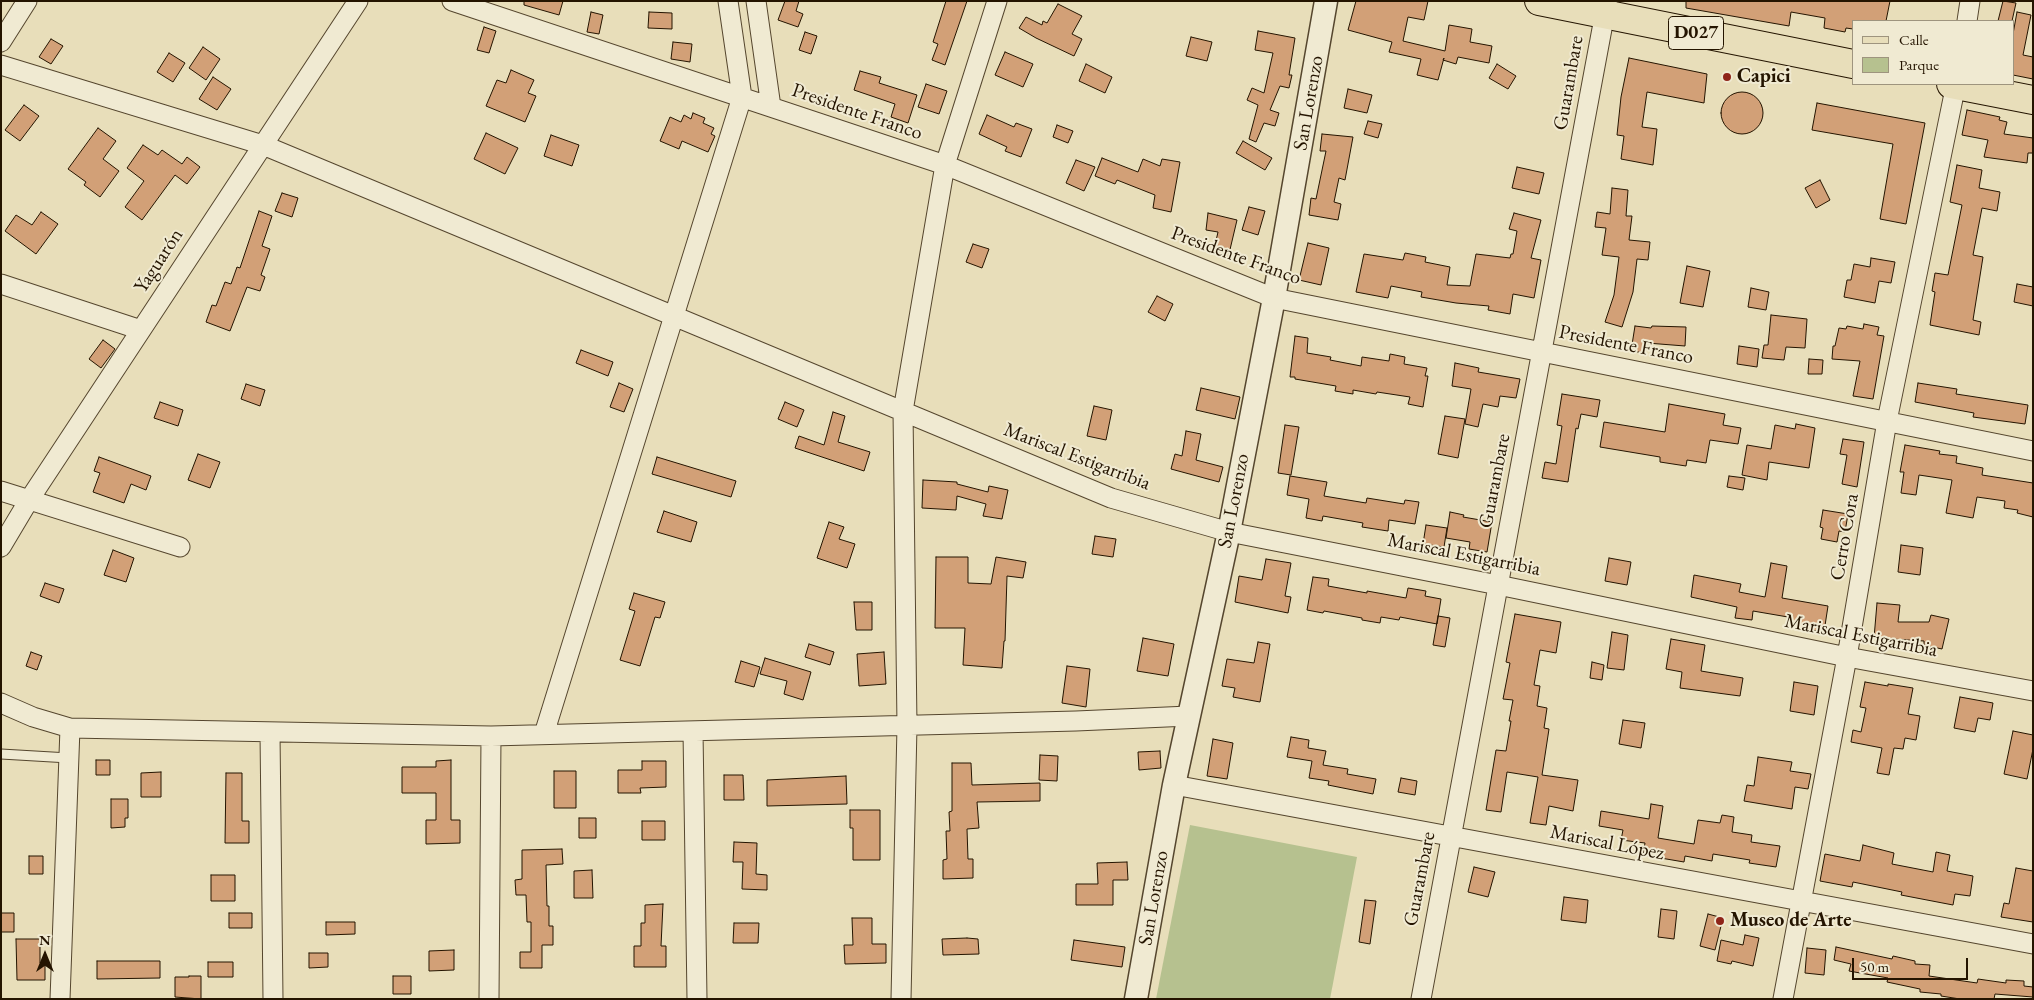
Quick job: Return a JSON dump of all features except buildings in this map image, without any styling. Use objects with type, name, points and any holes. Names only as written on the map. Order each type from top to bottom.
[{"type":"main road","name":"D027","points":[[1539,1],[1606,8],[1852,64]]},
{"type":"main road","points":[[1959,85],[2033,100]]},
{"type":"street","points":[[1,42],[26,1]]},
{"type":"street","name":"Yaguarón","points":[[1,547],[29,500],[358,1]]},
{"type":"street","name":"Presidente Franco","points":[[452,1],[945,165],[1274,298],[2033,451]]},
{"type":"street","points":[[544,734],[742,97],[728,1]]},
{"type":"street","points":[[756,1],[771,107]]},
{"type":"street","points":[[901,999],[907,726],[902,411],[945,165],[997,1]]},
{"type":"street","name":"San Lorenzo","points":[[1136,999],[1174,786],[1228,532],[1274,298],[1326,1]]},
{"type":"street","points":[[1967,20],[1970,1]]},
{"type":"street","name":"Guarambare","points":[[1421,999],[1606,8]]},
{"type":"street","name":"Mariscal Estigarribia","points":[[1,65],[263,145],[1111,498],[1228,532],[1847,657],[2033,692]]},
{"type":"street","name":"Cerro Cora","points":[[1783,999],[1847,657],[1887,421],[1954,85]]},
{"type":"street","points":[[1,284],[141,330]]},
{"type":"street","points":[[1,490],[180,547]]},
{"type":"street","points":[[1,703],[33,717],[70,728],[491,736],[907,726],[1189,716]]},
{"type":"street","points":[[60,999],[70,728]]},
{"type":"street","points":[[693,731],[697,999]]},
{"type":"street","points":[[270,733],[273,999]]},
{"type":"street","points":[[489,999],[491,736]]},
{"type":"street","name":"Mariscal López","points":[[1174,786],[2033,944]]},
{"type":"lane","points":[[1,754],[69,758]]},
{"type":"green space","points":[[1190,825],[1357,857],[1330,999],[1156,999]]},
{"type":"place","name":"Capici","points":[[1727,77]]},
{"type":"place","name":"Museo de Arte","points":[[1720,921]]}]
